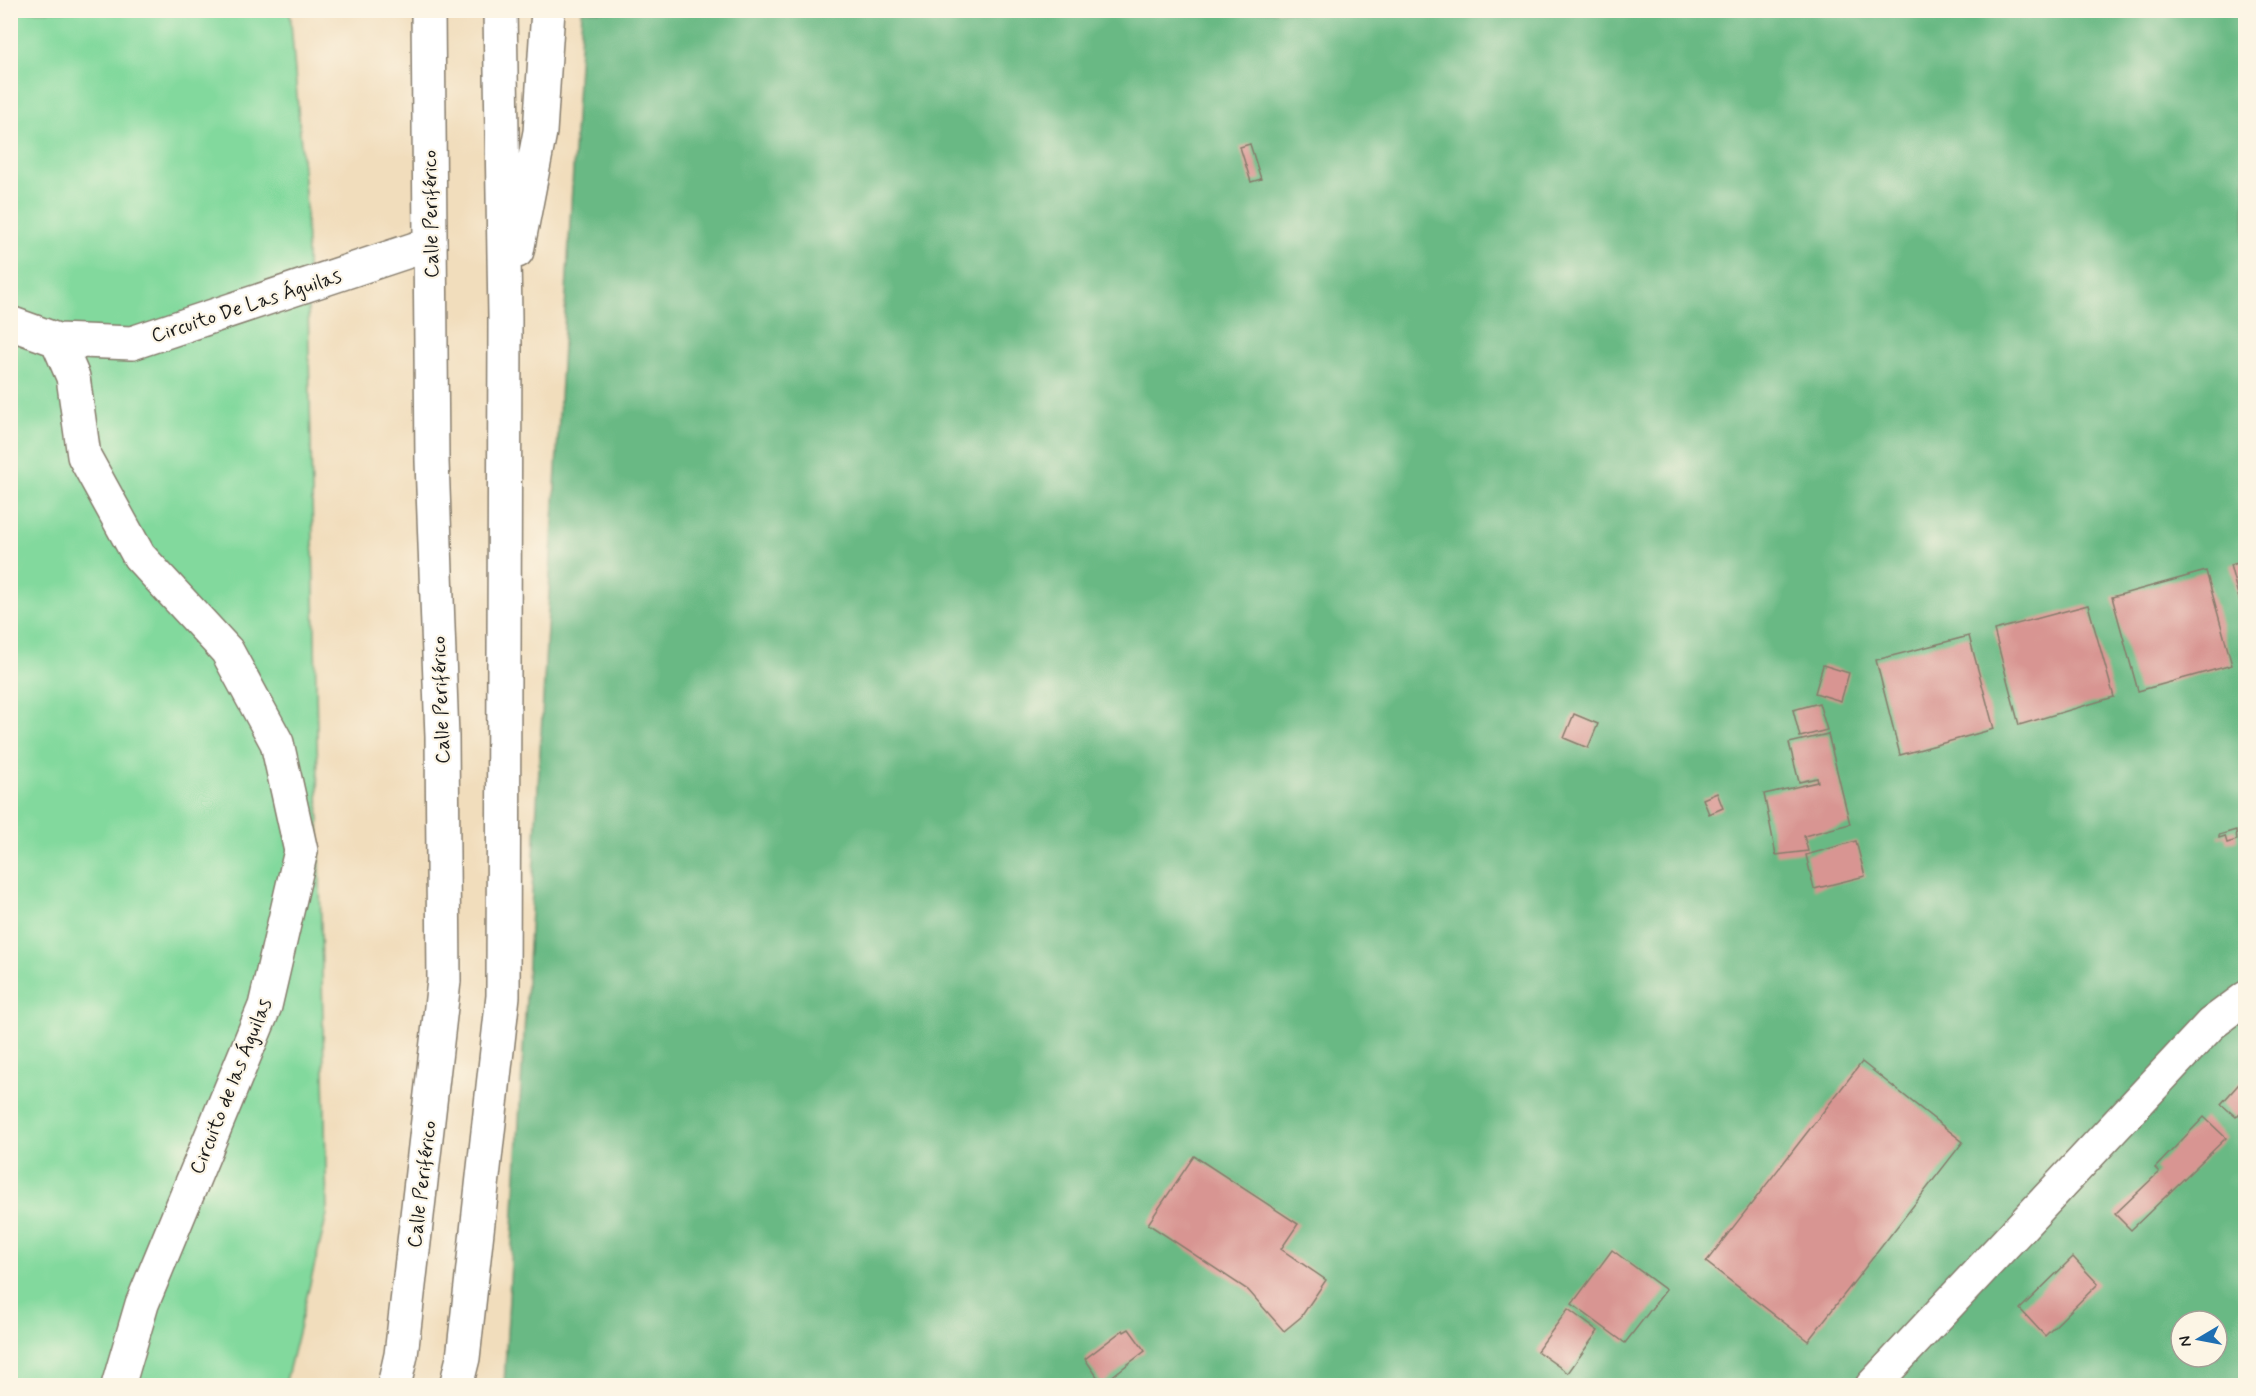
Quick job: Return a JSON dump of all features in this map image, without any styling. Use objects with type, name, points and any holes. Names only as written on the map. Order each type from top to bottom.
[{"type":"main road","name":"Calle Periférico","points":[[394,1386],[401,1354],[444,981],[442,737],[432,461],[428,10]]},
{"type":"main road","points":[[456,1386],[463,1358],[503,996],[505,318],[500,10]]},
{"type":"main road","points":[[505,318],[540,132],[548,10]]},
{"type":"main road","name":"Circuito De Las Águilas","points":[[10,323],[57,340],[132,343],[430,244]]},
{"type":"main road","name":"Circuito de las Águilas","points":[[57,340],[73,377],[84,456],[139,556],[227,651],[277,743],[301,851],[265,1006],[142,1304],[118,1386]]},
{"type":"main road","points":[[1872,1386],[2211,1023],[2246,998]]},
{"type":"green space","points":[[10,11],[290,11],[306,206],[327,1215],[285,1385],[11,1385]]},
{"type":"green space","points":[[582,11],[2245,11],[2245,1385],[504,1386]]},
{"type":"building","points":[[1250,144],[1261,179],[1251,182],[1240,147]]},
{"type":"building","points":[[2246,561],[2246,621],[2245,621],[2230,565]]},
{"type":"building","points":[[2206,571],[2232,665],[2138,691],[2112,597]]},
{"type":"building","points":[[2088,605],[2114,697],[2019,725],[1994,630]]},
{"type":"building","points":[[1969,636],[1994,729],[1900,755],[1876,660]]},
{"type":"building","points":[[1823,665],[1849,673],[1841,701],[1815,693]]},
{"type":"building","points":[[1819,703],[1827,730],[1800,737],[1793,710]]},
{"type":"building","points":[[1574,714],[1598,724],[1588,748],[1564,738]]},
{"type":"building","points":[[1828,734],[1850,824],[1804,836],[1808,851],[1776,855],[1764,794],[1818,782],[1817,778],[1799,782],[1789,743]]},
{"type":"building","points":[[1717,793],[1723,808],[1709,814],[1703,799]]},
{"type":"building","points":[[2236,830],[2237,840],[2227,843],[2225,836],[2219,838],[2219,835]]},
{"type":"building","points":[[1856,841],[1865,876],[1814,889],[1806,855]]},
{"type":"building","points":[[1862,1062],[1963,1142],[1808,1341],[1706,1262]]},
{"type":"building","points":[[2246,1076],[2246,1107],[2236,1117],[2221,1104]]},
{"type":"building","points":[[2204,1117],[2226,1138],[2131,1230],[2115,1214],[2159,1172],[2155,1168]]},
{"type":"building","points":[[1194,1156],[1298,1224],[1281,1249],[1326,1280],[1301,1317],[1284,1331],[1248,1290],[1148,1224]]},
{"type":"building","points":[[1612,1250],[1666,1290],[1625,1343],[1572,1304]]},
{"type":"building","points":[[2073,1257],[2098,1284],[2045,1336],[2020,1309]]},
{"type":"building","points":[[1568,1309],[1598,1331],[1568,1373],[1537,1351]]},
{"type":"building","points":[[1129,1329],[1145,1351],[1102,1384],[1085,1359],[1123,1330],[1124,1332]]}]
